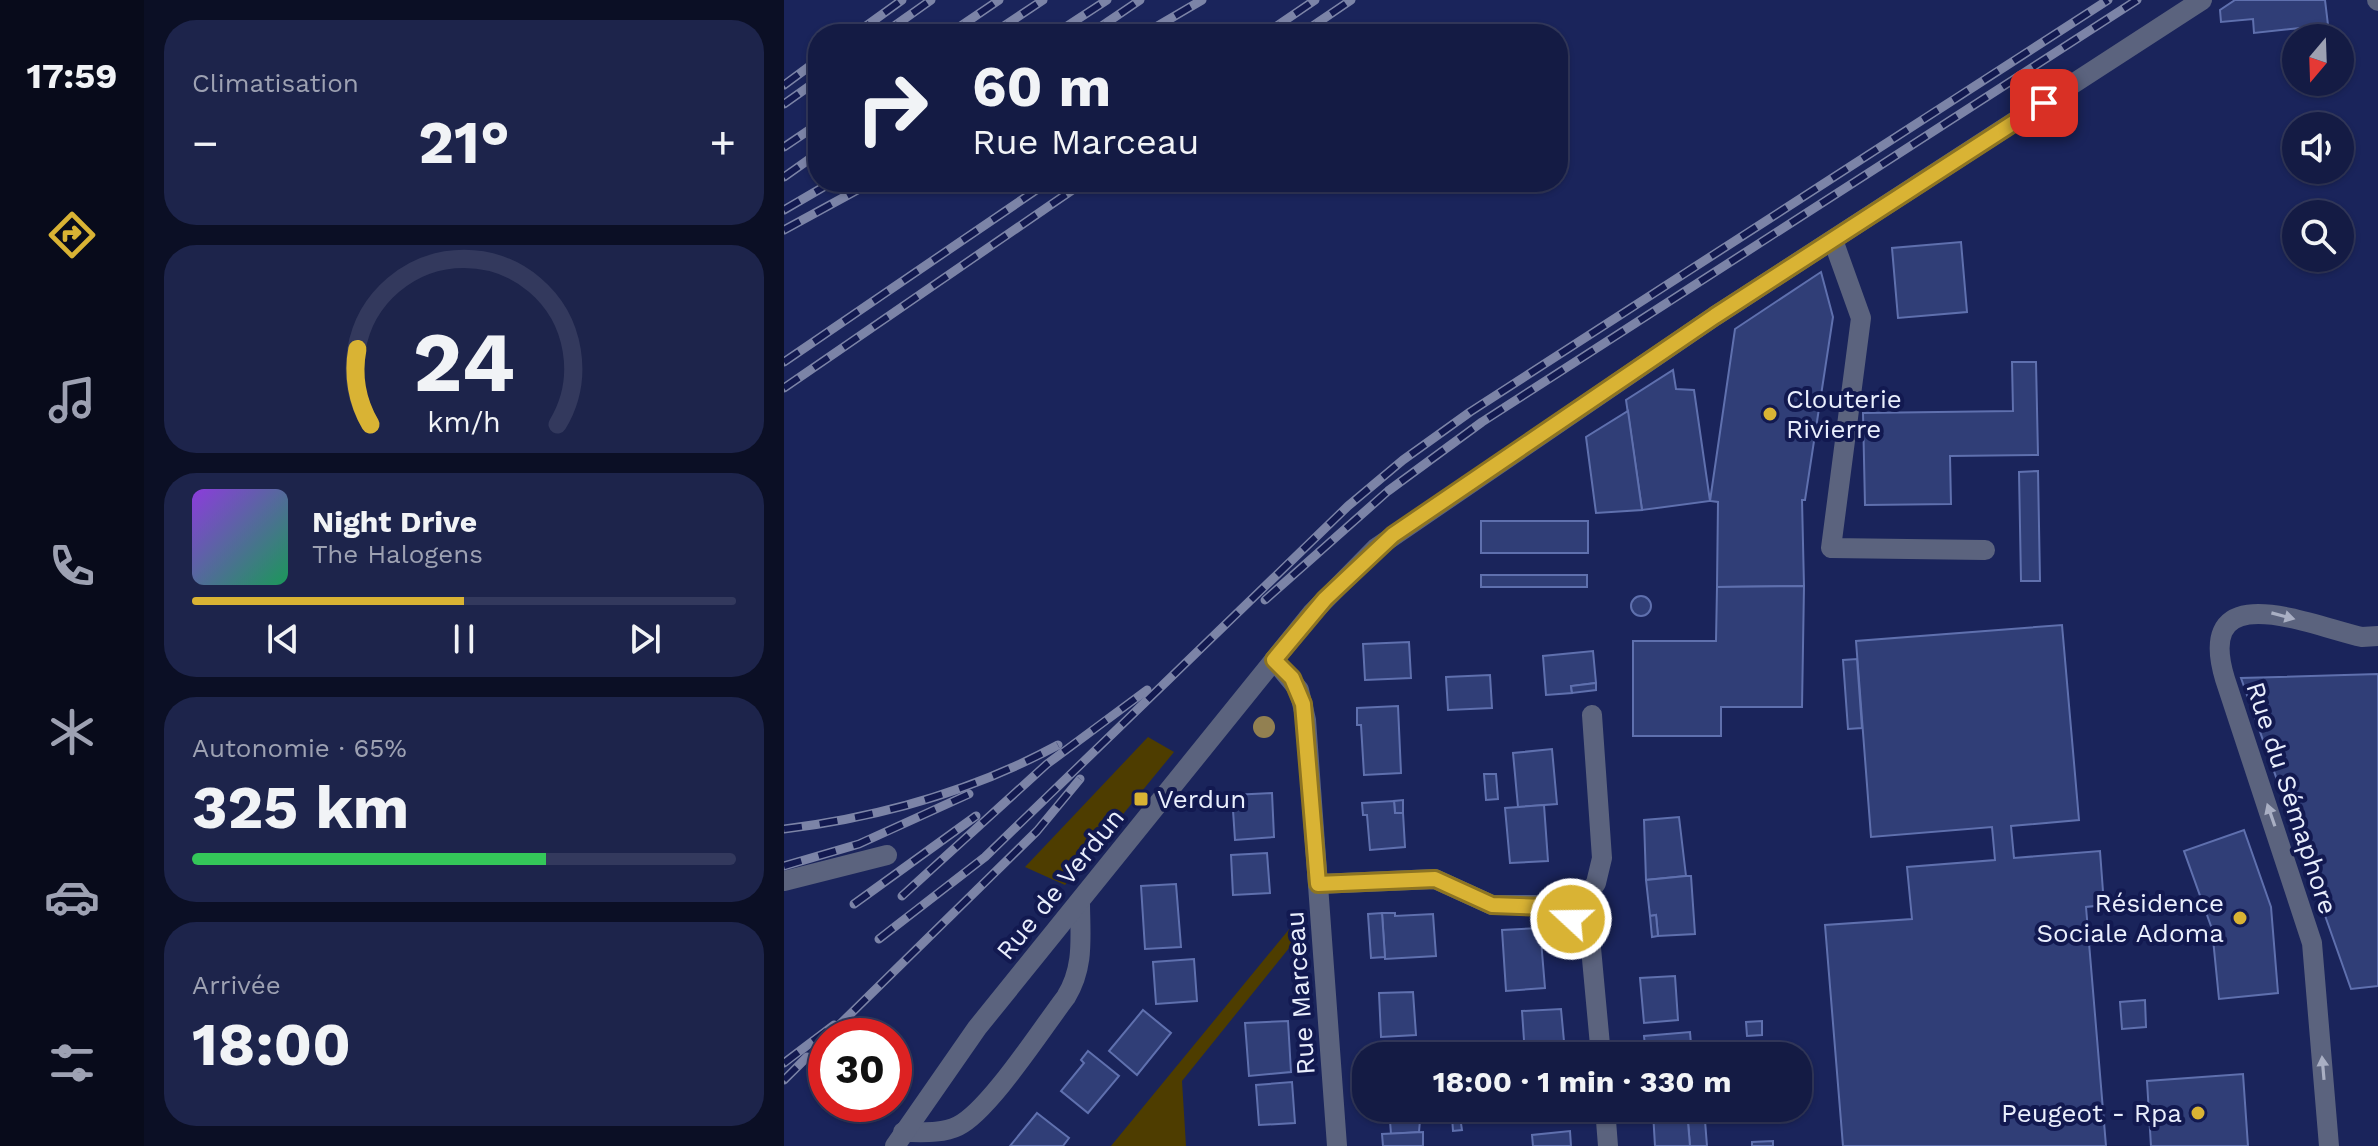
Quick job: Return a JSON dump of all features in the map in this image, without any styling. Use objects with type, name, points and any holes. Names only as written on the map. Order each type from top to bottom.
[{"type":"street","points":[[1274,660],[1341,583],[1376,548],[1411,522],[1833,240],[2202,0]]},
{"type":"street","points":[[1833,240],[1861,318],[1831,548],[1985,550]]},
{"type":"street","name":"Rue du Sémaphore","points":[[2329,1146],[2312,943],[2225,679],[2219,650],[2225,629],[2233,620],[2253,611],[2362,637],[2378,636]]},
{"type":"street","name":"Rue Marceau","points":[[1274,660],[1292,678],[1303,704],[1337,1146]]},
{"type":"street","name":"Rue de Verdun","points":[[899,1139],[977,1028],[1274,660]]},
{"type":"street","points":[[1571,919],[1596,883],[1602,858],[1592,715]]},
{"type":"street","points":[[784,881],[887,855]]},
{"type":"street","points":[[1318,884],[1435,879],[1492,905],[1547,907],[1571,919],[1591,948],[1600,1042]]},
{"type":"street","points":[[899,1139],[945,1131],[961,1125],[980,1109],[1066,997],[1078,977],[1081,961],[1080,901]]},
{"type":"street","points":[[1606,1122],[1608,1146]]},
{"type":"shaded area","points":[[1148,737],[1174,752],[1065,885],[1025,867]]},
{"type":"shaded area","points":[[1300,916],[1302,932],[1182,1081],[1186,1146],[1111,1146]]},
{"type":"building","points":[[2235,0],[2325,0],[2328,24],[2282,24],[2282,30],[2254,33],[2253,19],[2221,22],[2220,10]]},
{"type":"building","points":[[1961,242],[1967,312],[1898,318],[1892,248]]},
{"type":"building","name":"Clouterie Rivierre","points":[[1821,272],[1833,317],[1805,500],[1802,500],[1804,586],[1717,587],[1718,502],[1710,501],[1735,329]]},
{"type":"building","points":[[2012,362],[2036,362],[2038,455],[1950,456],[1951,504],[1865,505],[1863,413],[2013,411]]},
{"type":"building","points":[[1673,370],[1676,389],[1694,390],[1710,501],[1642,510],[1626,400]]},
{"type":"building","points":[[1628,411],[1642,510],[1596,513],[1586,437]]},
{"type":"building","points":[[2038,471],[2040,581],[2021,581],[2019,472]]},
{"type":"building","points":[[1481,521],[1588,521],[1588,553],[1481,553]]},
{"type":"building","points":[[1481,575],[1587,575],[1587,587],[1481,587]]},
{"type":"building","points":[[1804,586],[1802,707],[1721,707],[1721,736],[1633,736],[1633,641],[1716,641],[1717,587]]},
{"type":"building","points":[[1641,596],[1648,599],[1651,606],[1648,613],[1641,616],[1634,613],[1631,606],[1634,599]]},
{"type":"building","points":[[2062,625],[2079,820],[2011,826],[2014,858],[2100,851],[2104,905],[2086,907],[2106,1146],[1843,1146],[1825,925],[1912,919],[1907,867],[1995,860],[1992,827],[1871,837],[1856,641]]},
{"type":"building","points":[[1409,642],[1411,678],[1365,680],[1363,644]]},
{"type":"building","points":[[1593,651],[1596,683],[1571,686],[1572,693],[1546,695],[1543,656]]},
{"type":"building","points":[[1857,659],[1862,728],[1848,729],[1843,660]]},
{"type":"building","points":[[2378,674],[2378,986],[2351,989],[2241,678]]},
{"type":"building","points":[[1490,675],[1492,708],[1448,710],[1446,677]]},
{"type":"building","points":[[1596,683],[1596,690],[1572,693],[1571,686]]},
{"type":"building","points":[[1398,706],[1401,773],[1364,775],[1357,708]]},
{"type":"building","points":[[1552,749],[1557,804],[1518,807],[1513,753]]},
{"type":"building","points":[[1484,774],[1496,774],[1498,799],[1486,800]]},
{"type":"building","points":[[1272,793],[1274,837],[1235,840],[1232,795]]},
{"type":"building","points":[[1403,800],[1403,813],[1395,813],[1394,801]]},
{"type":"building","points":[[1394,801],[1395,813],[1403,813],[1405,847],[1370,850],[1367,815],[1363,815],[1362,803]]},
{"type":"building","points":[[1544,805],[1548,861],[1510,863],[1505,808]]},
{"type":"building","points":[[1679,817],[1686,876],[1646,880],[1644,820]]},
{"type":"building","name":"Résidence Sociale Adoma","points":[[2244,830],[2271,907],[2278,993],[2219,999],[2212,929],[2184,851]]},
{"type":"building","points":[[1267,853],[1270,893],[1233,895],[1231,855]]},
{"type":"building","points":[[1691,876],[1695,934],[1658,936],[1656,915],[1650,916],[1646,880]]},
{"type":"building","points":[[1176,884],[1181,947],[1145,949],[1141,886]]},
{"type":"building","points":[[1382,913],[1395,913],[1395,916],[1433,914],[1436,956],[1385,959]]},
{"type":"building","points":[[1382,913],[1385,957],[1371,958],[1368,914]]},
{"type":"building","points":[[1656,915],[1658,936],[1652,937],[1650,916]]},
{"type":"building","points":[[1540,928],[1545,988],[1506,991],[1502,930]]},
{"type":"building","points":[[1194,959],[1197,1001],[1156,1004],[1153,962]]},
{"type":"building","points":[[1675,976],[1678,1020],[1644,1023],[1640,978]]},
{"type":"building","points":[[1413,992],[1416,1035],[1381,1037],[1379,993]]},
{"type":"building","points":[[2145,1000],[2146,1027],[2122,1029],[2120,1002]]},
{"type":"building","points":[[1561,1009],[1564,1042],[1524,1042],[1522,1011]]},
{"type":"building","points":[[1143,1010],[1171,1033],[1137,1075],[1109,1051]]},
{"type":"building","points":[[1288,1021],[1291,1072],[1249,1076],[1245,1023]]},
{"type":"building","points":[[1762,1021],[1762,1035],[1747,1036],[1746,1022]]},
{"type":"building","points":[[1690,1032],[1691,1042],[1645,1042],[1644,1036]]},
{"type":"building","points":[[1088,1051],[1119,1076],[1088,1113],[1061,1091],[1084,1063],[1081,1060]]},
{"type":"building","name":"Peugeot - Rpa","points":[[2243,1074],[2248,1146],[2151,1146],[2147,1081]]},
{"type":"building","points":[[1292,1082],[1295,1123],[1259,1125],[1256,1085]]},
{"type":"building","points":[[1037,1113],[1069,1138],[1063,1146],[1010,1146]]},
{"type":"building","points":[[1390,1122],[1420,1122],[1419,1132],[1391,1134]]},
{"type":"building","points":[[1452,1122],[1461,1122],[1462,1130],[1453,1131]]},
{"type":"building","points":[[1654,1122],[1688,1122],[1690,1146],[1655,1146]]},
{"type":"building","points":[[1688,1122],[1705,1122],[1707,1146],[1690,1146]]},
{"type":"building","points":[[1570,1131],[1571,1146],[1533,1146],[1532,1135]]},
{"type":"building","points":[[1423,1132],[1423,1146],[1383,1146],[1382,1134]]},
{"type":"building","points":[[1773,1141],[1773,1146],[1752,1146],[1752,1142]]},
{"type":"railway","points":[[869,24],[902,0]]},
{"type":"railway","points":[[897,24],[931,0]]},
{"type":"railway","points":[[964,24],[999,0]]},
{"type":"railway","points":[[1007,24],[1043,0]]},
{"type":"railway","points":[[1070,24],[1107,0]]},
{"type":"railway","points":[[1105,24],[1140,0]]},
{"type":"railway","points":[[1161,24],[1202,0]]},
{"type":"railway","points":[[1280,24],[1315,0]]},
{"type":"railway","points":[[1316,24],[1351,0]]},
{"type":"railway","points":[[879,939],[985,857],[1348,506],[1403,460],[1470,412],[2108,0]]},
{"type":"railway","points":[[1265,600],[1388,491],[1482,422],[2137,0]]},
{"type":"railway","points":[[784,85],[808,67]]},
{"type":"railway","points":[[784,104],[808,87]]},
{"type":"railway","points":[[784,147],[808,131]]},
{"type":"railway","points":[[784,177],[808,160]]},
{"type":"railway","points":[[784,210],[815,192]]},
{"type":"railway","points":[[784,230],[854,192]]},
{"type":"railway","points":[[784,362],[1033,192]]},
{"type":"railway","points":[[784,388],[1069,192]]},
{"type":"railway","points":[[902,896],[1047,764],[1147,690]]},
{"type":"railway","points":[[784,829],[855,817],[925,800],[993,776],[1058,745]]},
{"type":"railway","points":[[846,1018],[1037,831],[1080,779]]},
{"type":"railway","points":[[784,866],[859,844],[969,794]]},
{"type":"railway","points":[[854,904],[976,816]]},
{"type":"railway","points":[[784,1063],[808,1045]]},
{"type":"railway","points":[[784,1080],[807,1057]]},
{"type":"place","name":"Clouterie Rivierre","points":[[1770,414]]},
{"type":"place","name":"Verdun","points":[[1141,799]]},
{"type":"place","name":"Résidence Sociale Adoma","points":[[2240,918]]},
{"type":"place","name":"Peugeot - Rpa","points":[[2198,1113]]},
{"type":"route","points":[[1571,919],[1560,912],[1536,905],[1492,905],[1454,885],[1435,879],[1318,884],[1303,704],[1292,678],[1274,660],[1325,599],[1393,535],[1715,316],[2044,103]]}]
